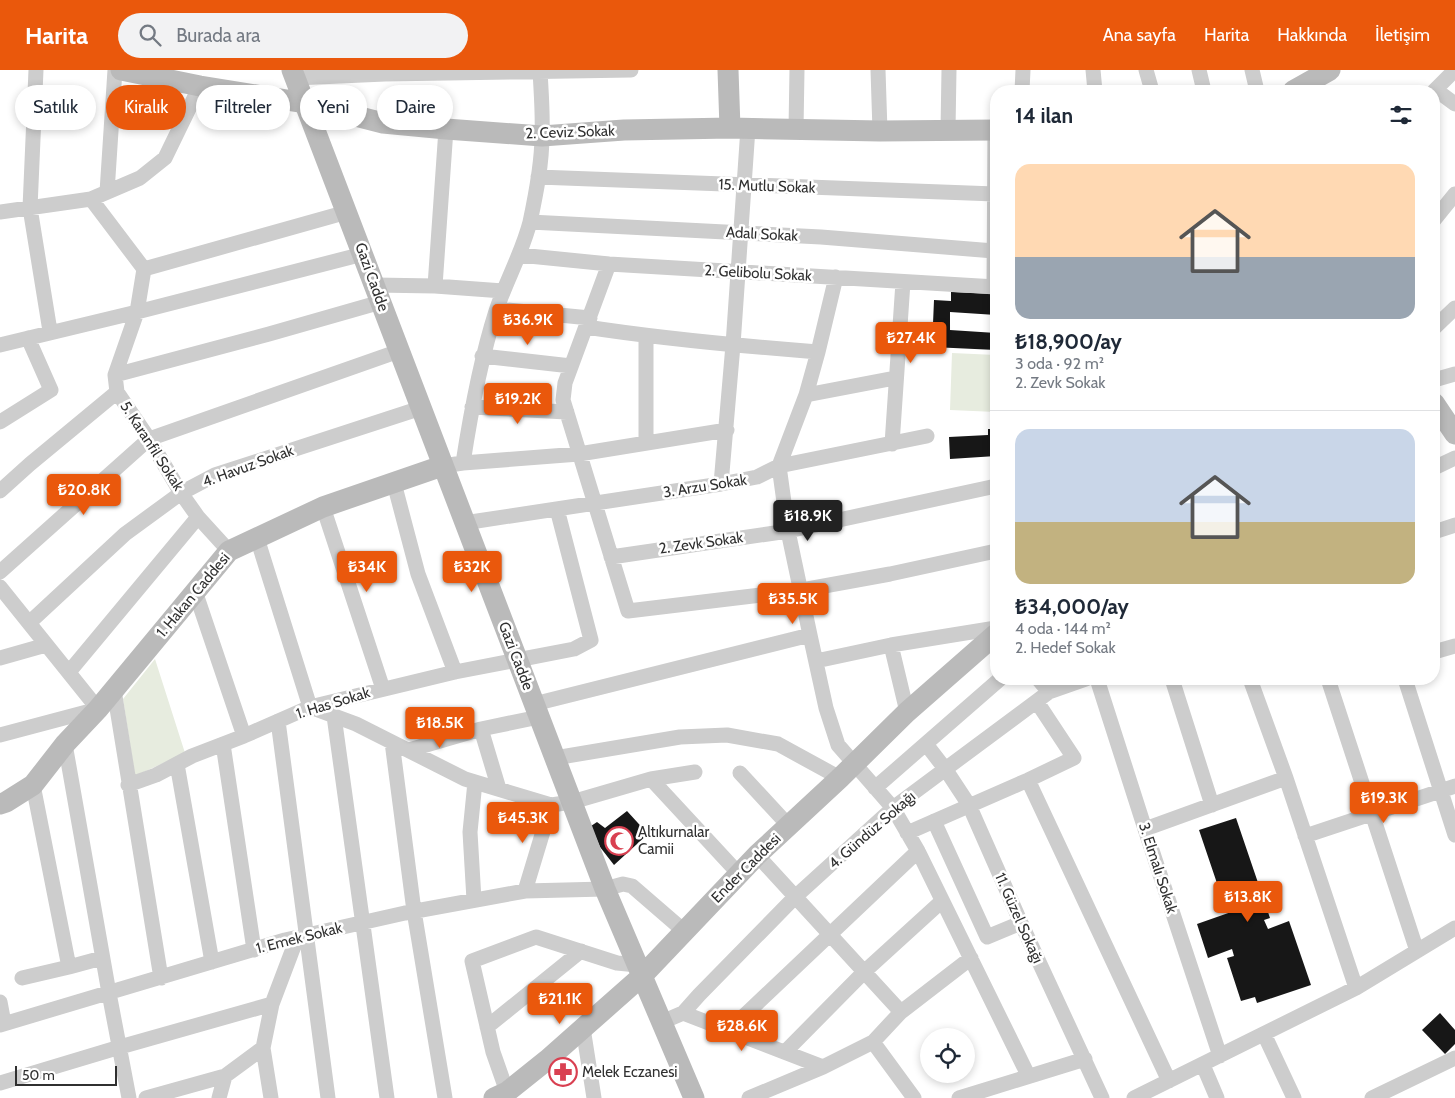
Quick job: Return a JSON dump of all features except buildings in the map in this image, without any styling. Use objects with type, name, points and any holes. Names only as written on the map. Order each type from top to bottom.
[{"type":"main road","name":"2. Ceviz Sokak","points":[[120,70],[196,85]]},
{"type":"main road","points":[[728,70],[739,128]]},
{"type":"main road","points":[[1304,85],[1330,70]]},
{"type":"main road","name":"Gazi Cadde","points":[[294,74],[300,90]]},
{"type":"main road","name":"2. Ceviz Sokak","points":[[453,130],[542,136],[624,130],[739,128],[880,131],[990,130]]},
{"type":"main road","name":"Gazi Cadde","points":[[315,130],[421,408],[453,465],[464,522],[605,889],[694,1098]]},
{"type":"main road","points":[[1440,412],[1455,434]]},
{"type":"main road","name":"1. Hakan Caddesi","points":[[0,804],[33,785],[65,744],[98,709],[229,551],[323,507],[394,482],[453,465]]},
{"type":"main road","name":"Ender Caddesi","points":[[501,1095],[583,1028],[639,970],[684,932],[757,855],[907,712],[990,639]]},
{"type":"street","points":[[36,70],[30,208],[50,332]]},
{"type":"street","points":[[107,192],[115,70]]},
{"type":"street","points":[[294,74],[631,70]]},
{"type":"street","points":[[796,129],[797,70]]},
{"type":"street","points":[[878,70],[880,131]]},
{"type":"street","points":[[948,130],[949,70]]},
{"type":"street","points":[[1022,85],[1023,70]]},
{"type":"street","points":[[1093,70],[1094,85]]},
{"type":"street","points":[[1146,70],[1150,85]]},
{"type":"street","points":[[1199,70],[1203,85]]},
{"type":"street","points":[[1252,70],[1256,85]]},
{"type":"street","points":[[1440,86],[1455,70]]},
{"type":"street","points":[[540,71],[542,136],[538,177],[530,222],[520,255],[503,291],[482,356],[472,407],[453,465],[579,454],[727,430]]},
{"type":"street","points":[[0,212],[91,199],[140,178],[165,158],[196,94]]},
{"type":"street","points":[[1440,94],[1455,104]]},
{"type":"street","points":[[721,484],[734,346],[745,185],[739,128]]},
{"type":"street","points":[[435,286],[446,130]]},
{"type":"street","name":"15. Mutlu Sokak","points":[[538,177],[990,194]]},
{"type":"street","points":[[1440,210],[1455,194]]},
{"type":"street","points":[[91,199],[144,268],[347,212]]},
{"type":"street","name":"Adalı Sokak","points":[[530,222],[821,237],[990,251]]},
{"type":"street","points":[[0,344],[137,312],[363,254]]},
{"type":"street","name":"2. Gelibolu Sokak","points":[[520,255],[609,264],[990,286]]},
{"type":"street","points":[[609,264],[565,383],[563,400],[628,611],[802,590],[890,574],[990,551]]},
{"type":"street","name":"5. Karanfil Sokak","points":[[144,268],[137,312],[115,375],[117,392],[198,517],[229,551]]},
{"type":"street","points":[[836,278],[806,395],[779,466],[788,531],[826,708],[847,771]]},
{"type":"street","points":[[892,444],[903,282]]},
{"type":"street","points":[[115,375],[270,334],[378,294],[435,286],[503,291]]},
{"type":"street","points":[[1440,322],[1455,308]]},
{"type":"street","points":[[497,309],[588,323],[646,336],[734,346],[818,352]]},
{"type":"street","points":[[646,336],[646,443]]},
{"type":"street","points":[[0,422],[51,390],[28,338]]},
{"type":"street","points":[[0,572],[149,439],[399,351]]},
{"type":"street","points":[[482,356],[571,366]]},
{"type":"street","points":[[1440,378],[1455,374]]},
{"type":"street","points":[[806,395],[895,378]]},
{"type":"street","points":[[0,491],[117,392]]},
{"type":"street","points":[[472,407],[567,412]]},
{"type":"street","name":"4. Havuz Sokak","points":[[29,623],[125,534],[181,492],[215,475],[421,408]]},
{"type":"street","name":"3. Arzu Sokak","points":[[464,522],[721,484],[757,477],[779,466],[927,436]]},
{"type":"street","points":[[1440,465],[1455,458]]},
{"type":"street","points":[[394,482],[418,574],[456,672]]},
{"type":"street","name":"2. Zevk Sokak","points":[[611,557],[788,531],[990,487]]},
{"type":"street","points":[[323,507],[383,688]]},
{"type":"street","name":"1. Has Sokak","points":[[128,785],[156,775],[177,764],[310,707],[383,688],[574,649],[591,640],[556,509]]},
{"type":"street","points":[[68,672],[198,517]]},
{"type":"street","points":[[1440,530],[1455,525]]},
{"type":"street","points":[[257,538],[310,707],[356,724],[466,779],[551,805],[572,802],[651,779],[695,772]]},
{"type":"street","points":[[0,587],[98,709],[0,735]]},
{"type":"street","points":[[195,592],[244,736]]},
{"type":"street","points":[[816,661],[891,645],[990,629]]},
{"type":"street","points":[[408,750],[537,711],[810,635]]},
{"type":"street","points":[[0,658],[46,645]]},
{"type":"street","points":[[891,645],[907,712]]},
{"type":"street","points":[[1440,650],[1455,646]]},
{"type":"street","points":[[875,788],[993,685]]},
{"type":"street","points":[[1043,685],[1049,692]]},
{"type":"street","name":"4. Gündüz Sokağı","points":[[683,1013],[795,897],[893,808],[1049,692],[1069,685]]},
{"type":"street","name":"3. Elmalı Sokak","points":[[1099,685],[1220,1056]]},
{"type":"street","points":[[1174,685],[1212,805]]},
{"type":"street","points":[[1252,685],[1286,778],[1356,988]]},
{"type":"street","points":[[1330,685],[1417,951]]},
{"type":"street","points":[[1407,685],[1455,835]]},
{"type":"street","points":[[114,690],[161,978]]},
{"type":"street","points":[[907,833],[1074,758],[1037,702]]},
{"type":"street","points":[[334,716],[387,1098]]},
{"type":"street","points":[[278,721],[302,937],[328,1098]]},
{"type":"street","points":[[481,729],[499,789]]},
{"type":"street","points":[[555,758],[680,737],[727,735],[778,744],[847,771],[875,788],[893,808],[918,851],[1028,1075]]},
{"type":"street","points":[[392,742],[414,911],[445,1098]]},
{"type":"street","points":[[65,744],[102,958],[129,1098]]},
{"type":"street","points":[[223,744],[254,950]]},
{"type":"street","name":"11. Güzel Sokağı","points":[[926,744],[969,805],[1102,1098]]},
{"type":"street","points":[[177,764],[212,962]]},
{"type":"street","points":[[740,773],[789,826]]},
{"type":"street","points":[[1145,829],[1286,778]]},
{"type":"street","points":[[651,779],[738,874]]},
{"type":"street","points":[[1028,780],[1169,1081]]},
{"type":"street","points":[[474,900],[470,832],[475,782]]},
{"type":"street","points":[[33,785],[70,967]]},
{"type":"street","points":[[1305,836],[1455,786]]},
{"type":"street","points":[[525,891],[551,805]]},
{"type":"street","points":[[934,821],[987,937],[1021,923]]},
{"type":"street","points":[[728,1031],[918,851]]},
{"type":"street","points":[[757,855],[901,1012]]},
{"type":"street","name":"1. Emek Sokak","points":[[2,1024],[302,937],[414,911],[525,891],[605,889],[623,884],[632,886],[684,932]]},
{"type":"street","points":[[786,1052],[864,972],[942,901]]},
{"type":"street","points":[[1134,1098],[1356,988],[1455,928]]},
{"type":"street","points":[[271,1098],[263,1048],[272,1004],[302,937]]},
{"type":"street","points":[[501,1095],[472,960],[536,937],[639,970]]},
{"type":"street","points":[[487,1027],[581,951]]},
{"type":"street","points":[[22,978],[102,958]]},
{"type":"street","points":[[749,1098],[823,1067],[873,1042],[901,1012],[971,958]]},
{"type":"street","points":[[0,1002],[2,1024]]},
{"type":"street","points":[[0,1083],[272,1004]]},
{"type":"street","points":[[662,1022],[683,1013],[823,1067]]},
{"type":"street","points":[[583,1028],[594,1098]]},
{"type":"street","points":[[1264,1034],[1294,1098]]},
{"type":"street","points":[[873,1042],[914,1098]]},
{"type":"street","points":[[146,1098],[225,1076],[263,1048]]},
{"type":"street","points":[[1372,1098],[1455,1058]]},
{"type":"street","points":[[959,1098],[1028,1075],[1085,1059]]},
{"type":"street","points":[[1202,1065],[1217,1098]]},
{"type":"street","points":[[219,1098],[225,1076]]},
{"type":"shaded area","points":[[952,353],[990,355],[990,412],[950,410]]},
{"type":"shaded area","points":[[155,659],[185,753],[135,776],[123,699]]},
{"type":"place","name":"Altıkurnalar Camii","points":[[619,841]]},
{"type":"place","name":"Melek Eczanesi","points":[[563,1072]]}]
